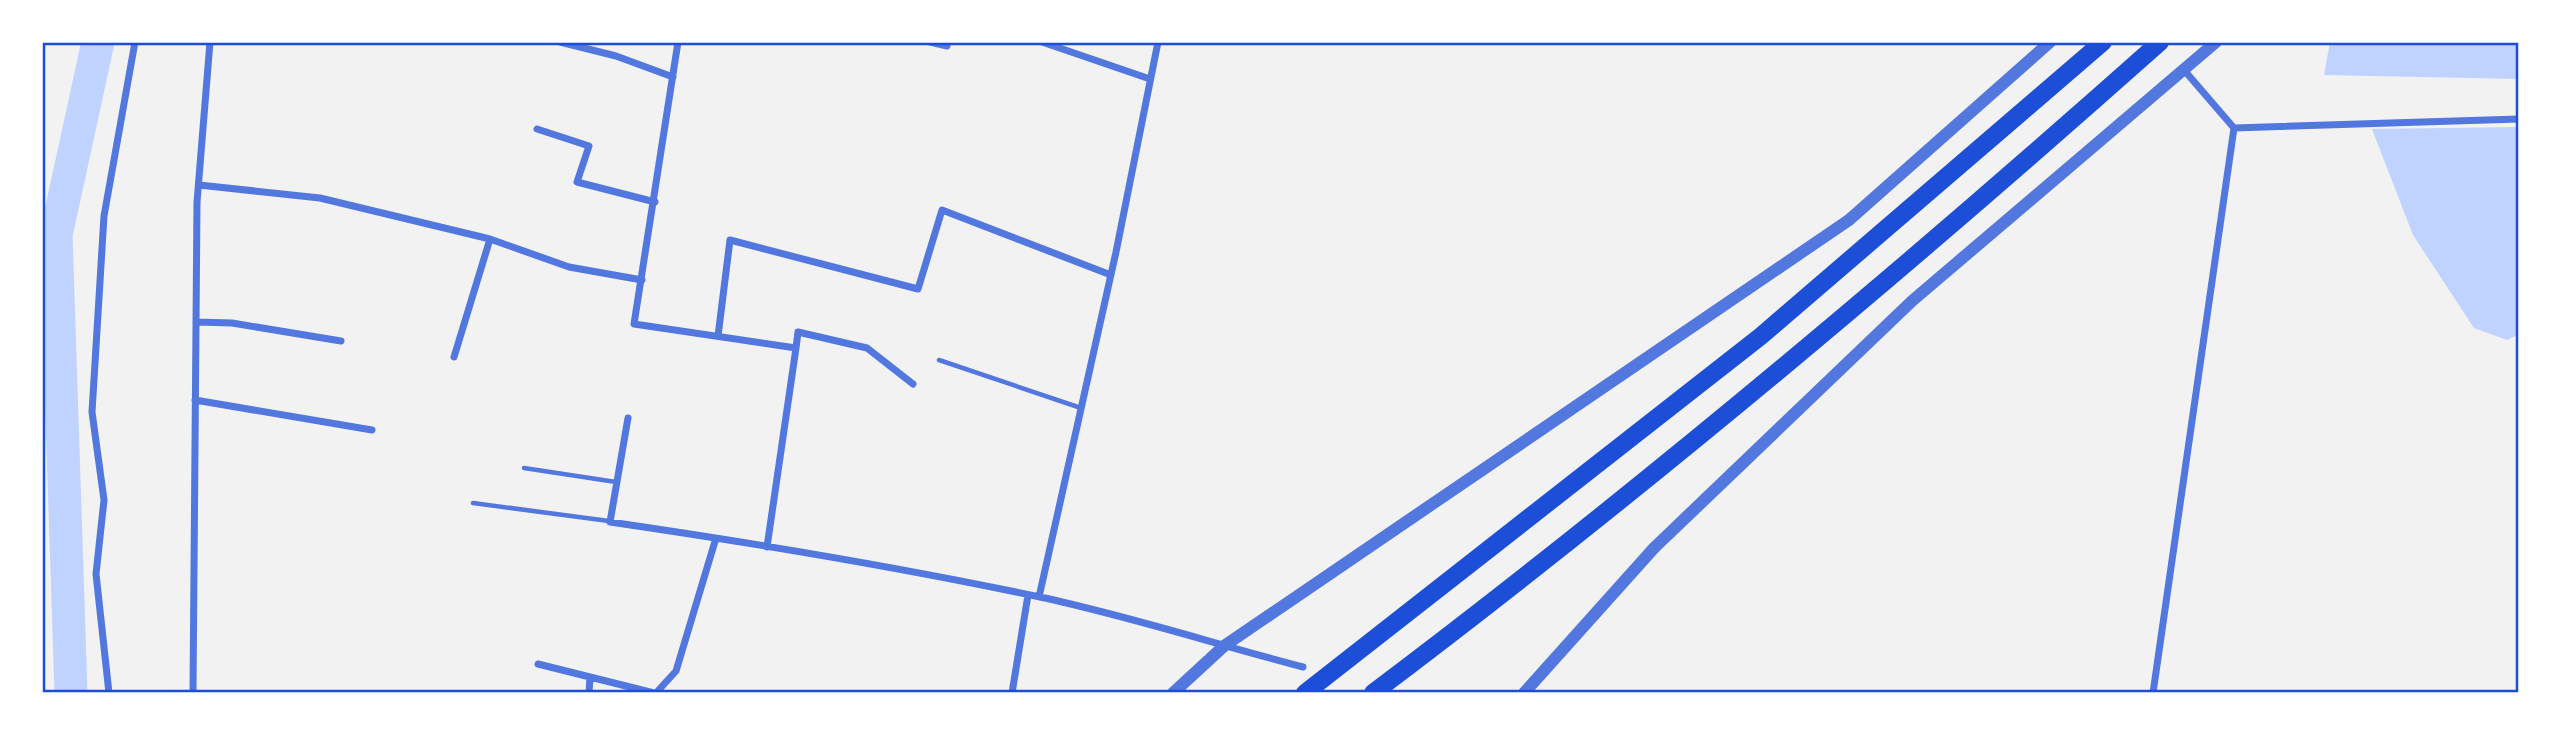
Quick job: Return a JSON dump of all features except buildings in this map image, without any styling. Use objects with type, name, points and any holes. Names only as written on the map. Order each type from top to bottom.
[{"type":"highway","points":[[1305,693],[1761,336],[2103,42]]},
{"type":"highway","points":[[1373,693],[1725,414],[1928,247],[2160,42]]},
{"type":"street","points":[[109,693],[96,574],[104,500],[92,412],[104,216],[135,42]]},
{"type":"street","points":[[193,693],[199,185],[210,42]]},
{"type":"street","points":[[560,42],[616,56],[673,77]]},
{"type":"street","points":[[678,42],[634,324],[796,348]]},
{"type":"street","points":[[930,42],[947,46]]},
{"type":"street","points":[[1042,42],[1150,79]]},
{"type":"street","points":[[1039,597],[1111,275],[1158,42]]},
{"type":"street","points":[[1524,693],[1654,548],[1912,301],[2216,42]]},
{"type":"street","points":[[1173,693],[1224,646],[1849,220],[2044,44]]},
{"type":"street","points":[[2153,693],[2234,128],[2184,70]]},
{"type":"street","points":[[2234,128],[2519,119]]},
{"type":"street","points":[[537,129],[589,146],[577,182],[655,202]]},
{"type":"street","points":[[199,185],[320,198],[490,239],[569,267],[642,280]]},
{"type":"street","points":[[718,336],[730,240],[918,289],[942,210],[1111,275]]},
{"type":"street","points":[[454,357],[490,239]]},
{"type":"street","points":[[196,322],[232,323],[341,341]]},
{"type":"street","points":[[766,547],[798,332],[867,348],[913,384]]},
{"type":"street","points":[[195,400],[372,430]]},
{"type":"street","points":[[628,418],[610,522],[716,538],[1039,597],[1144,621],[1303,667]]},
{"type":"street","points":[[538,664],[655,693],[676,671],[716,538]]},
{"type":"street","points":[[1012,693],[1028,595]]},
{"type":"street","points":[[589,693],[590,677]]},
{"type":"lane","points":[[939,360],[1081,408]]},
{"type":"lane","points":[[524,468],[617,482]]},
{"type":"lane","points":[[473,503],[610,522]]},
{"type":"water","points":[[2330,42],[2519,42],[2519,79],[2324,75]]},
{"type":"water","points":[[2519,127],[2519,334],[2507,340],[2474,328],[2413,235],[2372,129]]},
{"type":"waterway","points":[[71,693],[56,235],[98,42]]}]
